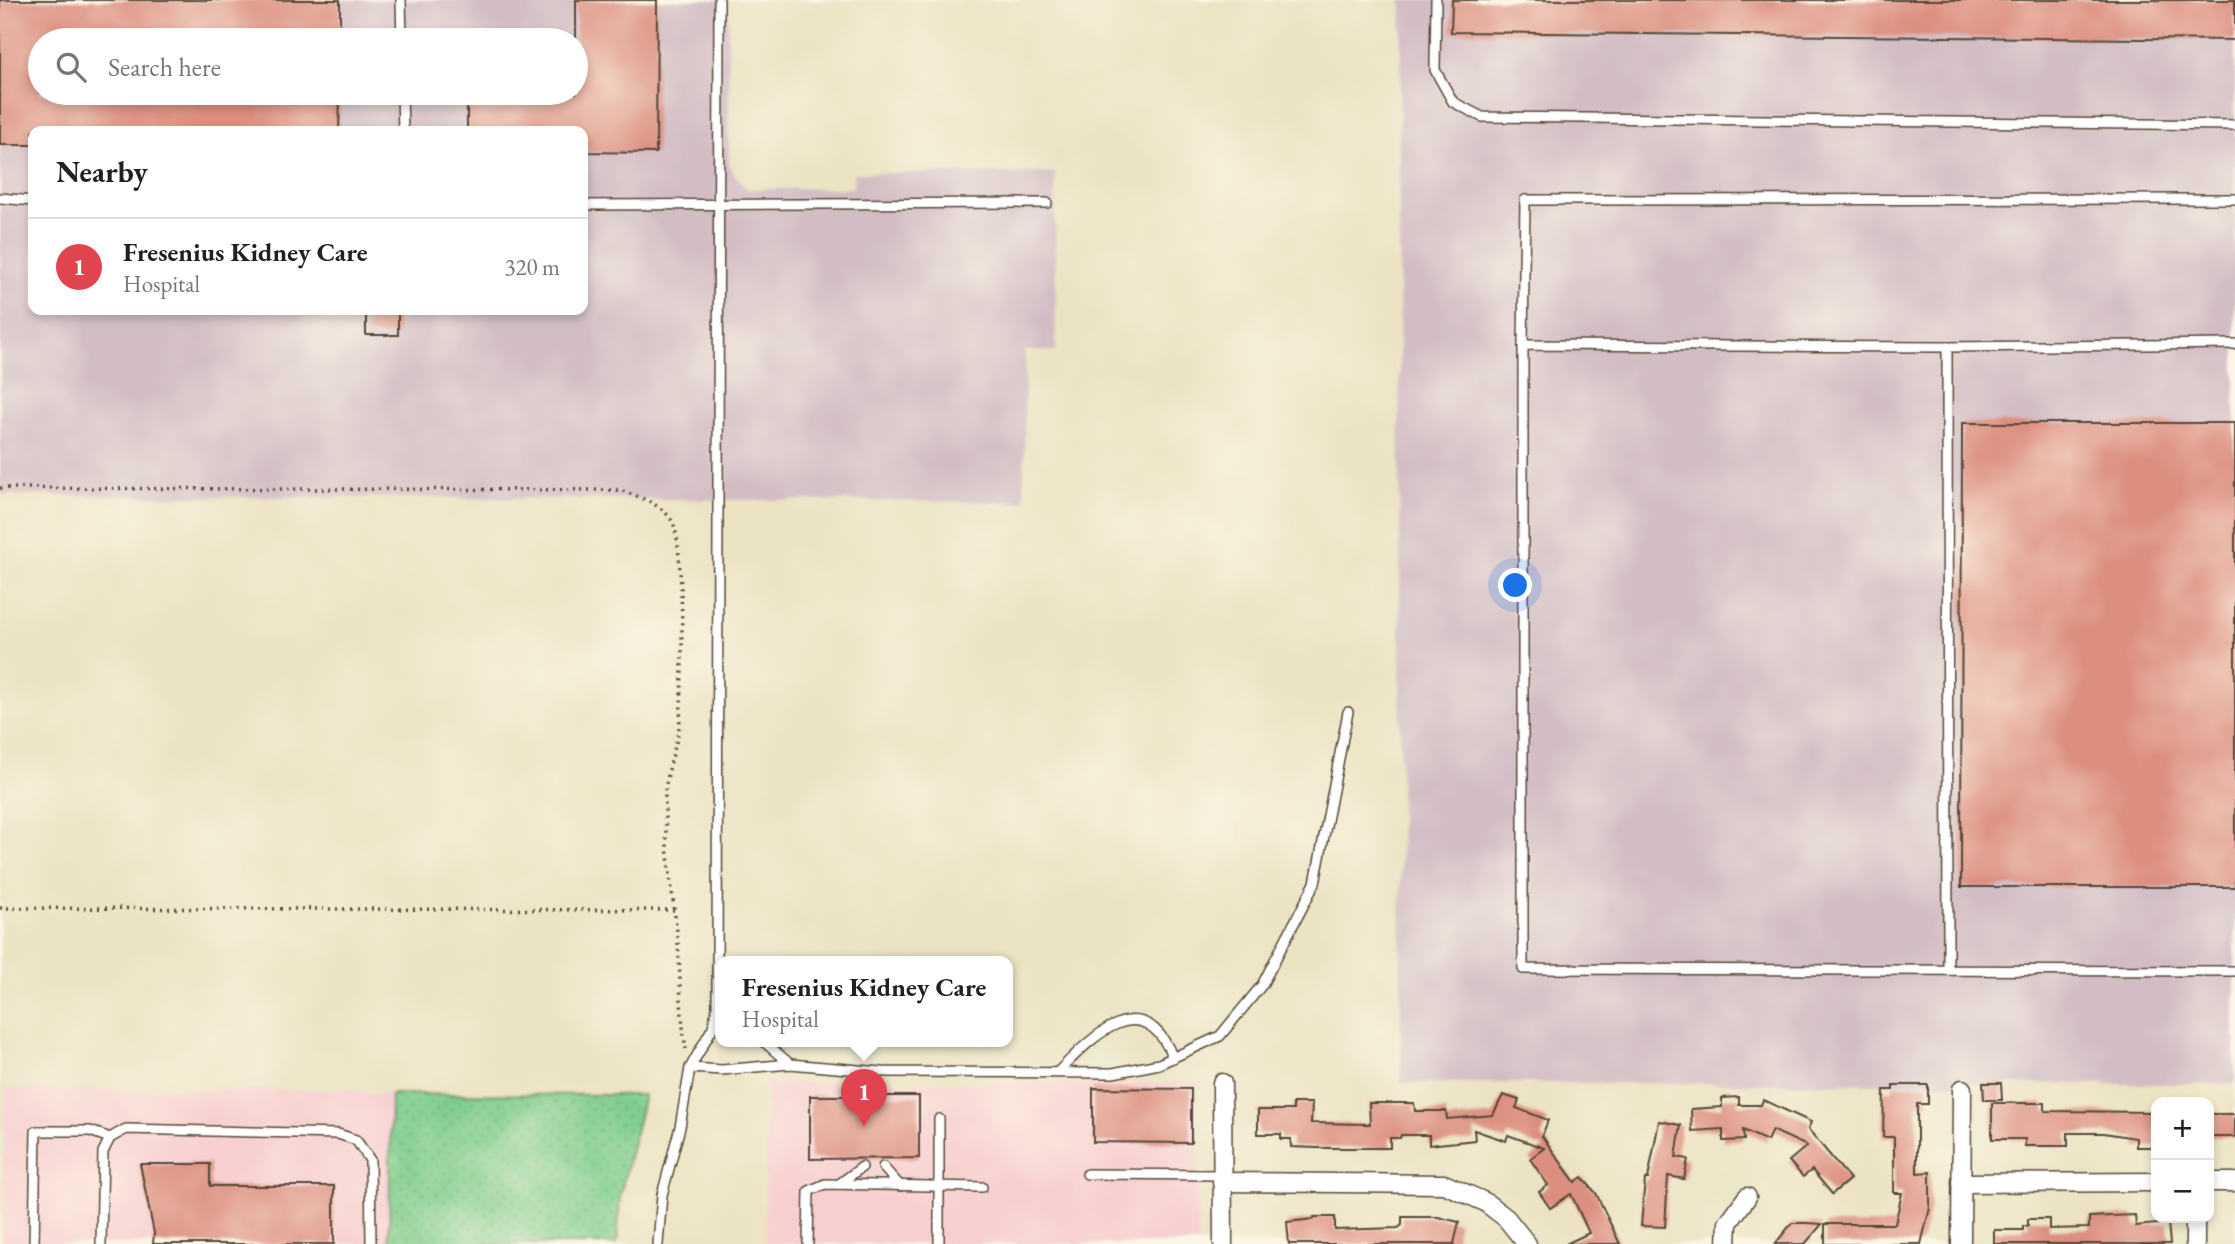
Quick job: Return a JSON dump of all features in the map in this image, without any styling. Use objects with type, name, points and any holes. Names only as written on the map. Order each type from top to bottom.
[{"type":"street","points":[[1222,1083],[1223,1244]]},
{"type":"street","points":[[1961,1244],[1962,1089]]},
{"type":"street","points":[[1222,1178],[1444,1184],[1485,1202],[1506,1218],[1527,1244]]},
{"type":"street","points":[[1961,1183],[2151,1182]]},
{"type":"street","points":[[2214,1182],[2235,1182]]},
{"type":"street","points":[[1727,1244],[1727,1223],[1747,1197]]},
{"type":"street","points":[[2195,1223],[2195,1244]]},
{"type":"lane","points":[[401,0],[402,28]]},
{"type":"lane","points":[[718,956],[719,0]]},
{"type":"lane","points":[[1436,0],[1435,70],[1453,102],[1482,117],[2235,125]]},
{"type":"lane","points":[[402,105],[403,126]]},
{"type":"lane","points":[[2235,199],[1525,200],[1522,345],[1522,969],[2235,971]]},
{"type":"lane","points":[[3,201],[28,201]]},
{"type":"lane","points":[[588,205],[1047,203]]},
{"type":"lane","points":[[1522,345],[1947,347],[2235,344]]},
{"type":"lane","points":[[1947,347],[1948,970]]},
{"type":"lane","points":[[690,1068],[722,1070],[790,1064],[882,1072],[1113,1073],[1173,1058],[1220,1037],[1262,985],[1315,883],[1348,712]]},
{"type":"lane","points":[[1058,1072],[1081,1049],[1117,1023],[1152,1025],[1164,1035],[1173,1058]]},
{"type":"lane","points":[[657,1244],[662,1195],[680,1127],[690,1068],[715,1031]]},
{"type":"lane","points":[[770,1047],[790,1064]]},
{"type":"lane","points":[[939,1119],[939,1243]]},
{"type":"lane","points":[[101,1244],[103,1152],[110,1138],[126,1129],[338,1134],[356,1140],[370,1160],[371,1244]]},
{"type":"lane","points":[[34,1244],[36,1131],[90,1131],[110,1138]]},
{"type":"lane","points":[[839,1184],[862,1167]]},
{"type":"lane","points":[[883,1167],[900,1186]]},
{"type":"lane","points":[[1087,1174],[1222,1178]]},
{"type":"lane","points":[[808,1244],[809,1191],[825,1184],[982,1187]]},
{"type":"path","points":[[0,488],[620,490],[648,501],[668,515],[675,526],[680,563],[680,720],[666,789],[665,824],[679,938],[681,1019],[690,1068]]},
{"type":"path","points":[[0,908],[674,910]]},
{"type":"shaded area","points":[[0,0],[728,0],[729,168],[747,189],[853,188],[853,173],[1055,173],[1056,351],[1025,351],[1024,502],[0,495]]},
{"type":"shaded area","points":[[1402,0],[2235,0],[2235,1084],[1401,1083],[1399,144]]},
{"type":"shaded area","points":[[766,1083],[1197,1083],[1198,1244],[765,1244]]},
{"type":"shaded area","points":[[5,1089],[357,1090],[359,1093],[391,1094],[389,1244],[2,1244]]},
{"type":"green space","points":[[391,1094],[644,1095],[620,1196],[617,1244],[389,1244]]},
{"type":"building","points":[[0,0],[340,0],[340,28],[28,28],[28,105],[340,105],[339,126],[28,126],[28,145],[0,145]]},
{"type":"building","points":[[576,0],[657,0],[656,153],[588,152],[588,126],[467,126],[467,105],[588,105],[588,28],[576,28]]},
{"type":"building","points":[[1452,0],[2235,0],[2235,40],[1451,32]]},
{"type":"building","points":[[366,315],[398,315],[398,335],[366,335]]},
{"type":"building","points":[[1962,423],[2235,423],[2235,887],[1961,887]]},
{"type":"building","points":[[1983,1083],[2001,1083],[2002,1100],[1984,1100]]},
{"type":"building","points":[[1893,1085],[1928,1085],[1928,1104],[1917,1104],[1917,1173],[1930,1172],[1930,1208],[1921,1244],[1825,1244],[1825,1224],[1895,1224],[1902,1193],[1894,1193],[1894,1137],[1883,1137],[1884,1090],[1893,1090]]},
{"type":"building","points":[[1093,1088],[1191,1089],[1191,1143],[1093,1142]]},
{"type":"building","points":[[1503,1095],[1519,1100],[1516,1108],[1548,1120],[1542,1136],[1575,1182],[1582,1177],[1596,1193],[1620,1244],[1566,1244],[1589,1233],[1571,1194],[1550,1208],[1539,1192],[1548,1185],[1530,1159],[1544,1148],[1508,1135],[1506,1141],[1474,1130],[1475,1140],[1429,1145],[1429,1135],[1401,1135],[1400,1138],[1390,1138],[1390,1148],[1316,1148],[1291,1147],[1291,1139],[1281,1139],[1281,1134],[1258,1134],[1258,1110],[1293,1110],[1293,1103],[1312,1103],[1311,1123],[1370,1124],[1369,1103],[1414,1103],[1415,1111],[1446,1111],[1447,1119],[1493,1115]]},
{"type":"building","points":[[810,1096],[919,1096],[919,1158],[810,1159]]},
{"type":"building","points":[[1739,1097],[1739,1105],[1761,1105],[1763,1100],[1811,1122],[1808,1129],[1850,1179],[1832,1194],[1812,1170],[1803,1177],[1789,1161],[1807,1146],[1772,1130],[1767,1141],[1743,1130],[1744,1140],[1723,1141],[1723,1129],[1692,1131],[1691,1109],[1722,1107],[1722,1098]]},
{"type":"building","points":[[1992,1103],[2045,1103],[2045,1111],[2151,1112],[2151,1147],[2136,1147],[2136,1138],[2104,1133],[2068,1133],[2068,1146],[2025,1146],[2025,1139],[1992,1139]]},
{"type":"building","points":[[2214,1114],[2235,1114],[2235,1137],[2214,1137]]},
{"type":"building","points":[[1659,1121],[1681,1125],[1676,1157],[1688,1159],[1684,1179],[1668,1176],[1665,1227],[1641,1226],[1645,1179],[1648,1179]]},
{"type":"building","points":[[140,1164],[210,1164],[210,1186],[334,1186],[334,1244],[153,1244],[154,1233]]},
{"type":"building","points":[[2135,1215],[2136,1226],[2168,1223],[2170,1244],[1994,1244],[1994,1230],[2023,1230],[2023,1226],[2028,1226],[2028,1219],[2049,1219],[2049,1229],[2089,1228],[2089,1217]]},
{"type":"building","points":[[1314,1217],[1335,1217],[1335,1230],[1398,1228],[1402,1225],[1402,1217],[1438,1217],[1459,1222],[1454,1244],[1289,1244],[1287,1222]]},
{"type":"building","points":[[1792,1223],[1822,1224],[1805,1244],[1775,1244]]},
{"type":"place","name":"Fresenius Kidney Care","points":[[864,1127]]}]
